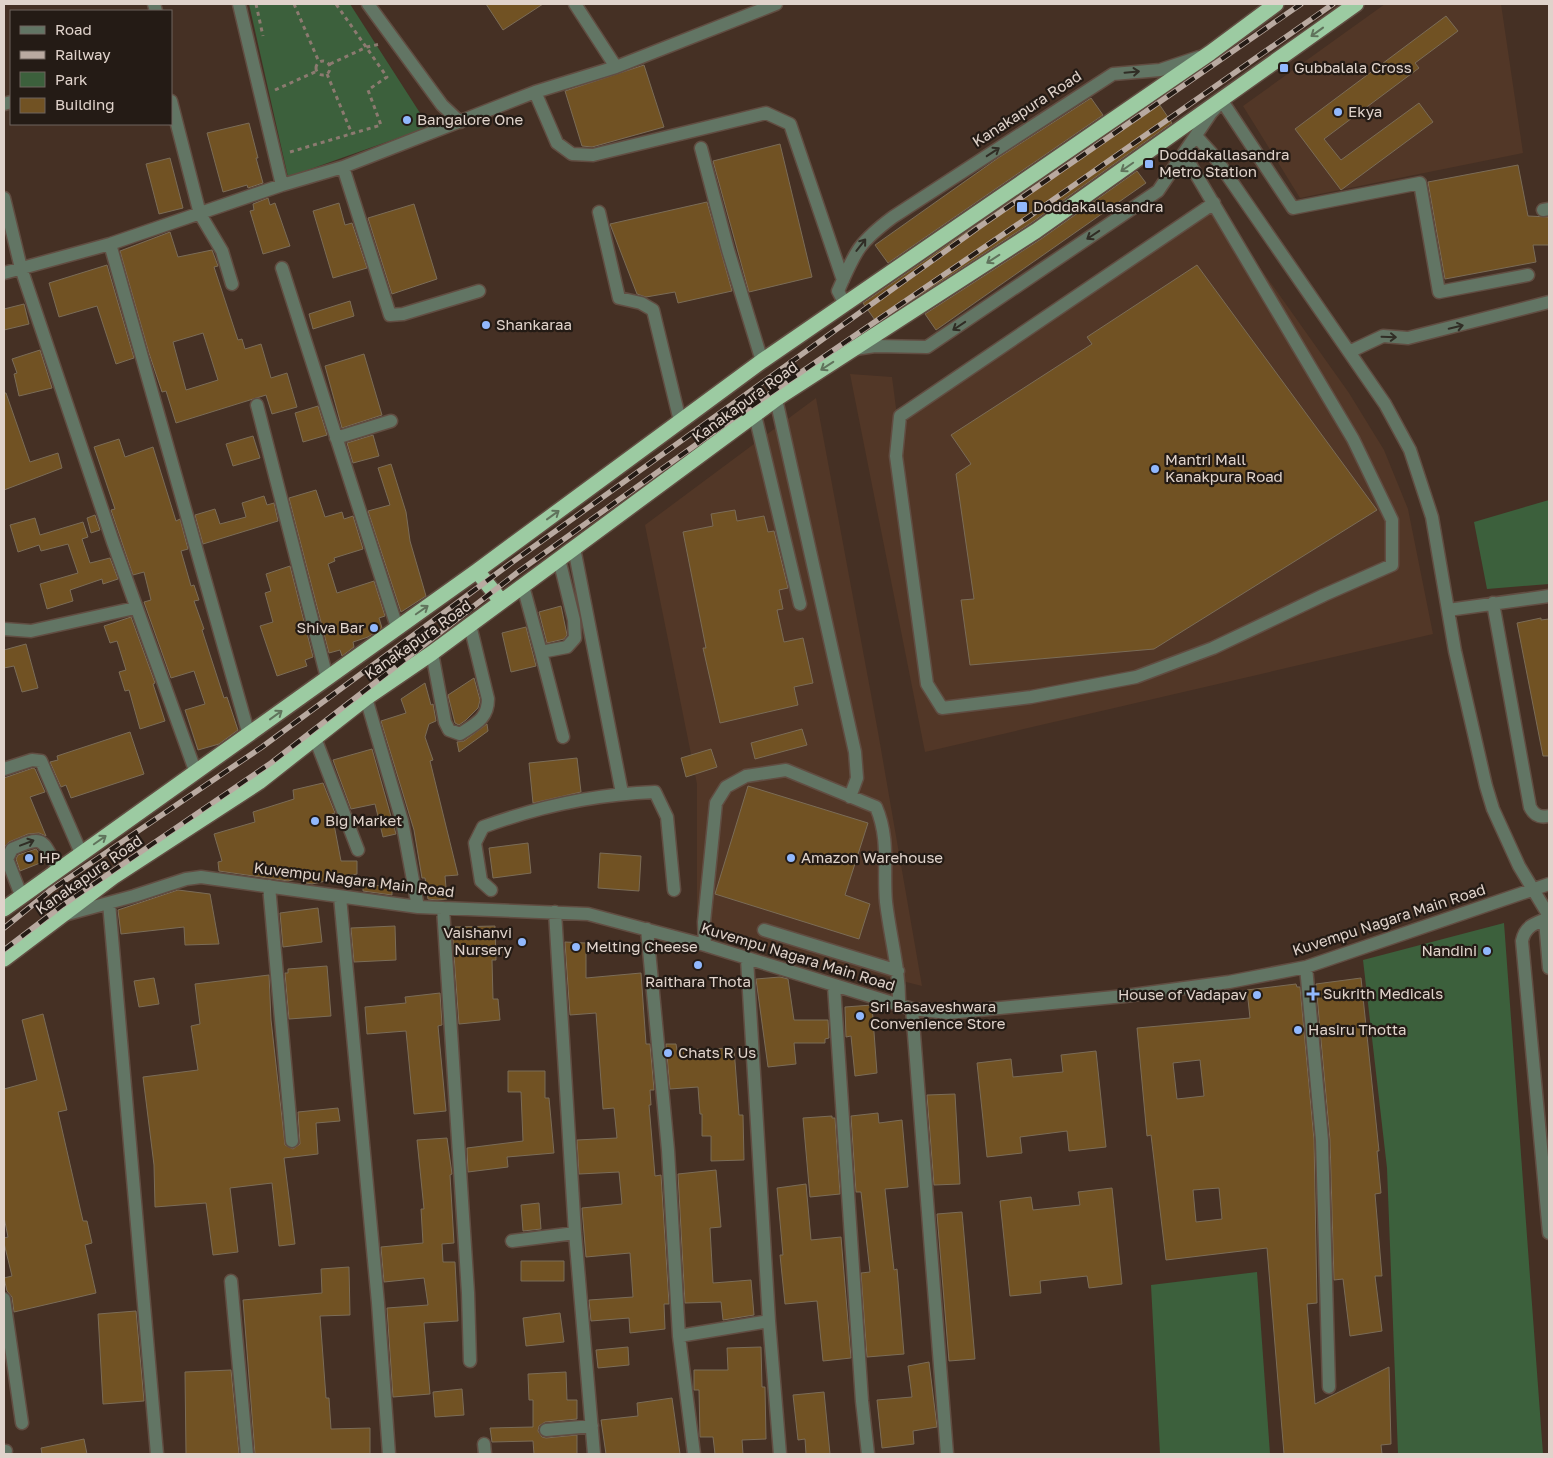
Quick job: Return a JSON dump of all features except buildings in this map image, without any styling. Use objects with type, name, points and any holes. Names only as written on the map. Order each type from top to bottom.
[{"type":"highway","name":"Kanakapura Road","points":[[4,909],[21,895],[196,773],[477,571],[762,361],[1210,53],[1276,4]]},
{"type":"highway","name":"Kanakapura Road","points":[[4,959],[113,877],[259,782],[366,698],[432,653],[776,399],[1036,231],[1222,101],[1356,4]]},
{"type":"highway","points":[[477,571],[501,602]]},
{"type":"street","points":[[239,4],[282,185]]},
{"type":"street","points":[[368,4],[393,41],[442,105],[460,122]]},
{"type":"street","points":[[575,4],[616,67]]},
{"type":"street","points":[[4,272],[110,244],[282,185],[344,168],[535,92],[616,67],[776,4]]},
{"type":"street","name":"Kanakapura Road","points":[[845,304],[838,291],[857,249],[869,235],[1113,74],[1160,70],[1210,53]]},
{"type":"street","points":[[535,92],[557,143],[572,154],[593,155],[766,113],[780,117],[790,124],[843,280]]},
{"type":"street","points":[[1222,101],[1293,208],[1420,183],[1439,292],[1528,275]]},
{"type":"street","name":"Kanakapura Road","points":[[853,349],[875,346],[927,347],[1158,191],[1222,101]]},
{"type":"street","points":[[172,105],[200,214],[222,251],[232,284]]},
{"type":"street","points":[[1196,136],[1214,156],[1385,404],[1410,450],[1432,517],[1471,725],[1486,786],[1508,844],[1548,918],[1549,968]]},
{"type":"street","points":[[701,148],[728,250],[762,361]]},
{"type":"street","points":[[1184,154],[1214,203],[1353,439],[1392,520],[1392,565],[1213,648],[1136,677],[1031,697],[942,708],[927,684],[896,456],[900,416],[1214,203]]},
{"type":"street","points":[[344,168],[390,315],[403,314],[479,291]]},
{"type":"street","points":[[4,198],[21,268],[136,608],[196,773]]},
{"type":"street","points":[[599,212],[619,298],[641,303],[654,310],[680,421]]},
{"type":"street","points":[[110,244],[249,735]]},
{"type":"street","points":[[282,268],[397,627]]},
{"type":"street","points":[[1349,352],[1383,336],[1408,338],[1549,302]]},
{"type":"street","points":[[776,399],[855,752],[857,778],[850,797]]},
{"type":"street","points":[[257,405],[327,678]]},
{"type":"street","points":[[755,415],[800,604]]},
{"type":"street","points":[[336,438],[391,421]]},
{"type":"street","points":[[574,548],[622,793]]},
{"type":"street","points":[[541,652],[567,647],[575,638],[574,620],[559,559]]},
{"type":"street","points":[[523,586],[563,737]]},
{"type":"street","points":[[1448,610],[1493,602],[1549,596]]},
{"type":"street","points":[[1493,602],[1530,807],[1534,814],[1543,818],[1549,816]]},
{"type":"street","points":[[4,629],[31,631],[136,608]]},
{"type":"street","points":[[432,653],[445,722],[449,730],[460,734],[482,720],[488,708],[488,699],[470,625]]},
{"type":"street","points":[[366,698],[402,821],[418,907]]},
{"type":"street","points":[[314,738],[358,850]]},
{"type":"street","points":[[4,769],[32,760],[41,761],[82,853]]},
{"type":"street","points":[[705,945],[704,922],[716,803],[726,787],[746,776],[786,770],[876,808],[883,823],[886,860],[886,899],[890,936],[906,1007],[946,1454]]},
{"type":"street","points":[[491,890],[481,881],[475,844],[483,827],[515,815],[622,793],[655,792],[667,817],[674,890]]},
{"type":"street","points":[[21,895],[7,859],[12,848],[38,840],[44,843],[58,869]]},
{"type":"street","name":"Kuvempu Nagara Main Road","points":[[60,916],[110,903],[173,883],[201,878],[418,907],[555,912],[601,917],[646,929],[705,945],[906,1007],[966,1013],[1072,1002],[1228,982],[1306,966],[1549,884]]},
{"type":"street","points":[[270,886],[292,1141]]},
{"type":"street","points":[[340,897],[378,1302],[388,1454]]},
{"type":"street","points":[[110,903],[157,1454]]},
{"type":"street","points":[[443,908],[468,1293],[470,1361]]},
{"type":"street","points":[[555,912],[575,1233],[594,1454]]},
{"type":"street","points":[[1548,918],[1531,925],[1524,932],[1522,941],[1549,1232]]},
{"type":"street","points":[[646,929],[668,1150],[679,1336],[694,1454]]},
{"type":"street","points":[[764,930],[898,971]]},
{"type":"street","points":[[747,959],[769,1321],[780,1454]]},
{"type":"street","points":[[1306,966],[1322,1140],[1329,1387]]},
{"type":"street","points":[[834,986],[862,1401],[868,1454]]},
{"type":"street","points":[[512,1242],[575,1233]]},
{"type":"street","points":[[231,1281],[247,1454]]},
{"type":"street","points":[[4,1299],[22,1423]]},
{"type":"street","points":[[679,1336],[769,1321]]},
{"type":"street","points":[[546,1430],[592,1426]]},
{"type":"path","points":[[256,4],[265,42]]},
{"type":"path","points":[[294,4],[319,62]]},
{"type":"path","points":[[288,144],[290,153],[381,125],[368,90],[387,77],[336,4]]},
{"type":"path","points":[[330,64],[367,47],[393,41]]},
{"type":"path","points":[[317,71],[316,67],[319,62],[325,60],[330,64]]},
{"type":"path","points":[[327,74],[330,70],[330,64]]},
{"type":"path","points":[[317,71],[320,74],[327,74]]},
{"type":"path","points":[[275,90],[317,71]]},
{"type":"path","points":[[327,74],[352,134]]},
{"type":"path","points":[[273,80],[277,99]]},
{"type":"shaded area","points":[[1385,4],[1501,4],[1523,153],[1300,198],[1243,106]]},
{"type":"shaded area","points":[[1214,203],[1349,393],[1384,450],[1408,509],[1433,634],[925,752],[850,374],[892,377],[897,416]]},
{"type":"shaded area","points":[[816,398],[878,732],[922,986],[697,929],[697,784],[645,525]]},
{"type":"green space","points":[[249,4],[350,4],[429,127],[288,177]]},
{"type":"green space","points":[[1549,500],[1549,584],[1487,589],[1474,522]]},
{"type":"green space","points":[[1504,923],[1543,1454],[1398,1454],[1387,1168],[1363,960]]},
{"type":"green space","points":[[1257,1272],[1270,1454],[1160,1454],[1151,1285]]},
{"type":"railway","points":[[4,928],[51,890],[262,747],[511,563],[979,227],[1301,4]]},
{"type":"railway","points":[[4,950],[63,905],[271,763],[518,572],[715,431],[1027,218],[1333,4]]},
{"type":"place","name":"Gubbalala Cross","points":[[1284,68]]},
{"type":"place","name":"Ekya","points":[[1338,112]]},
{"type":"place","name":"Bangalore One","points":[[407,120]]},
{"type":"place","name":"Doddakallasandra Metro Station","points":[[1149,164]]},
{"type":"place","name":"Doddakallasandra","points":[[1022,207]]},
{"type":"place","name":"Shankaraa","points":[[486,325]]},
{"type":"place","name":"Mantri Mall Kanakpura Road","points":[[1155,469]]},
{"type":"place","name":"Shiva Bar","points":[[374,628]]},
{"type":"place","name":"Big Market","points":[[315,821]]},
{"type":"place","name":"HP","points":[[29,858]]},
{"type":"place","name":"Amazon Warehouse","points":[[791,858]]},
{"type":"place","name":"Vaishanvi Nursery","points":[[522,942]]},
{"type":"place","name":"Melting Cheese","points":[[576,947]]},
{"type":"place","name":"Nandini","points":[[1487,951]]},
{"type":"place","name":"Raithara Thota","points":[[698,965]]},
{"type":"place","name":"Sukrith Medicals","points":[[1313,994]]},
{"type":"place","name":"House of Vadapav","points":[[1257,995]]},
{"type":"place","name":"Sri Basaveshwara Convenience Store","points":[[860,1016]]},
{"type":"place","name":"Hasiru Thotta","points":[[1298,1030]]},
{"type":"place","name":"Chats R Us","points":[[668,1053]]}]
